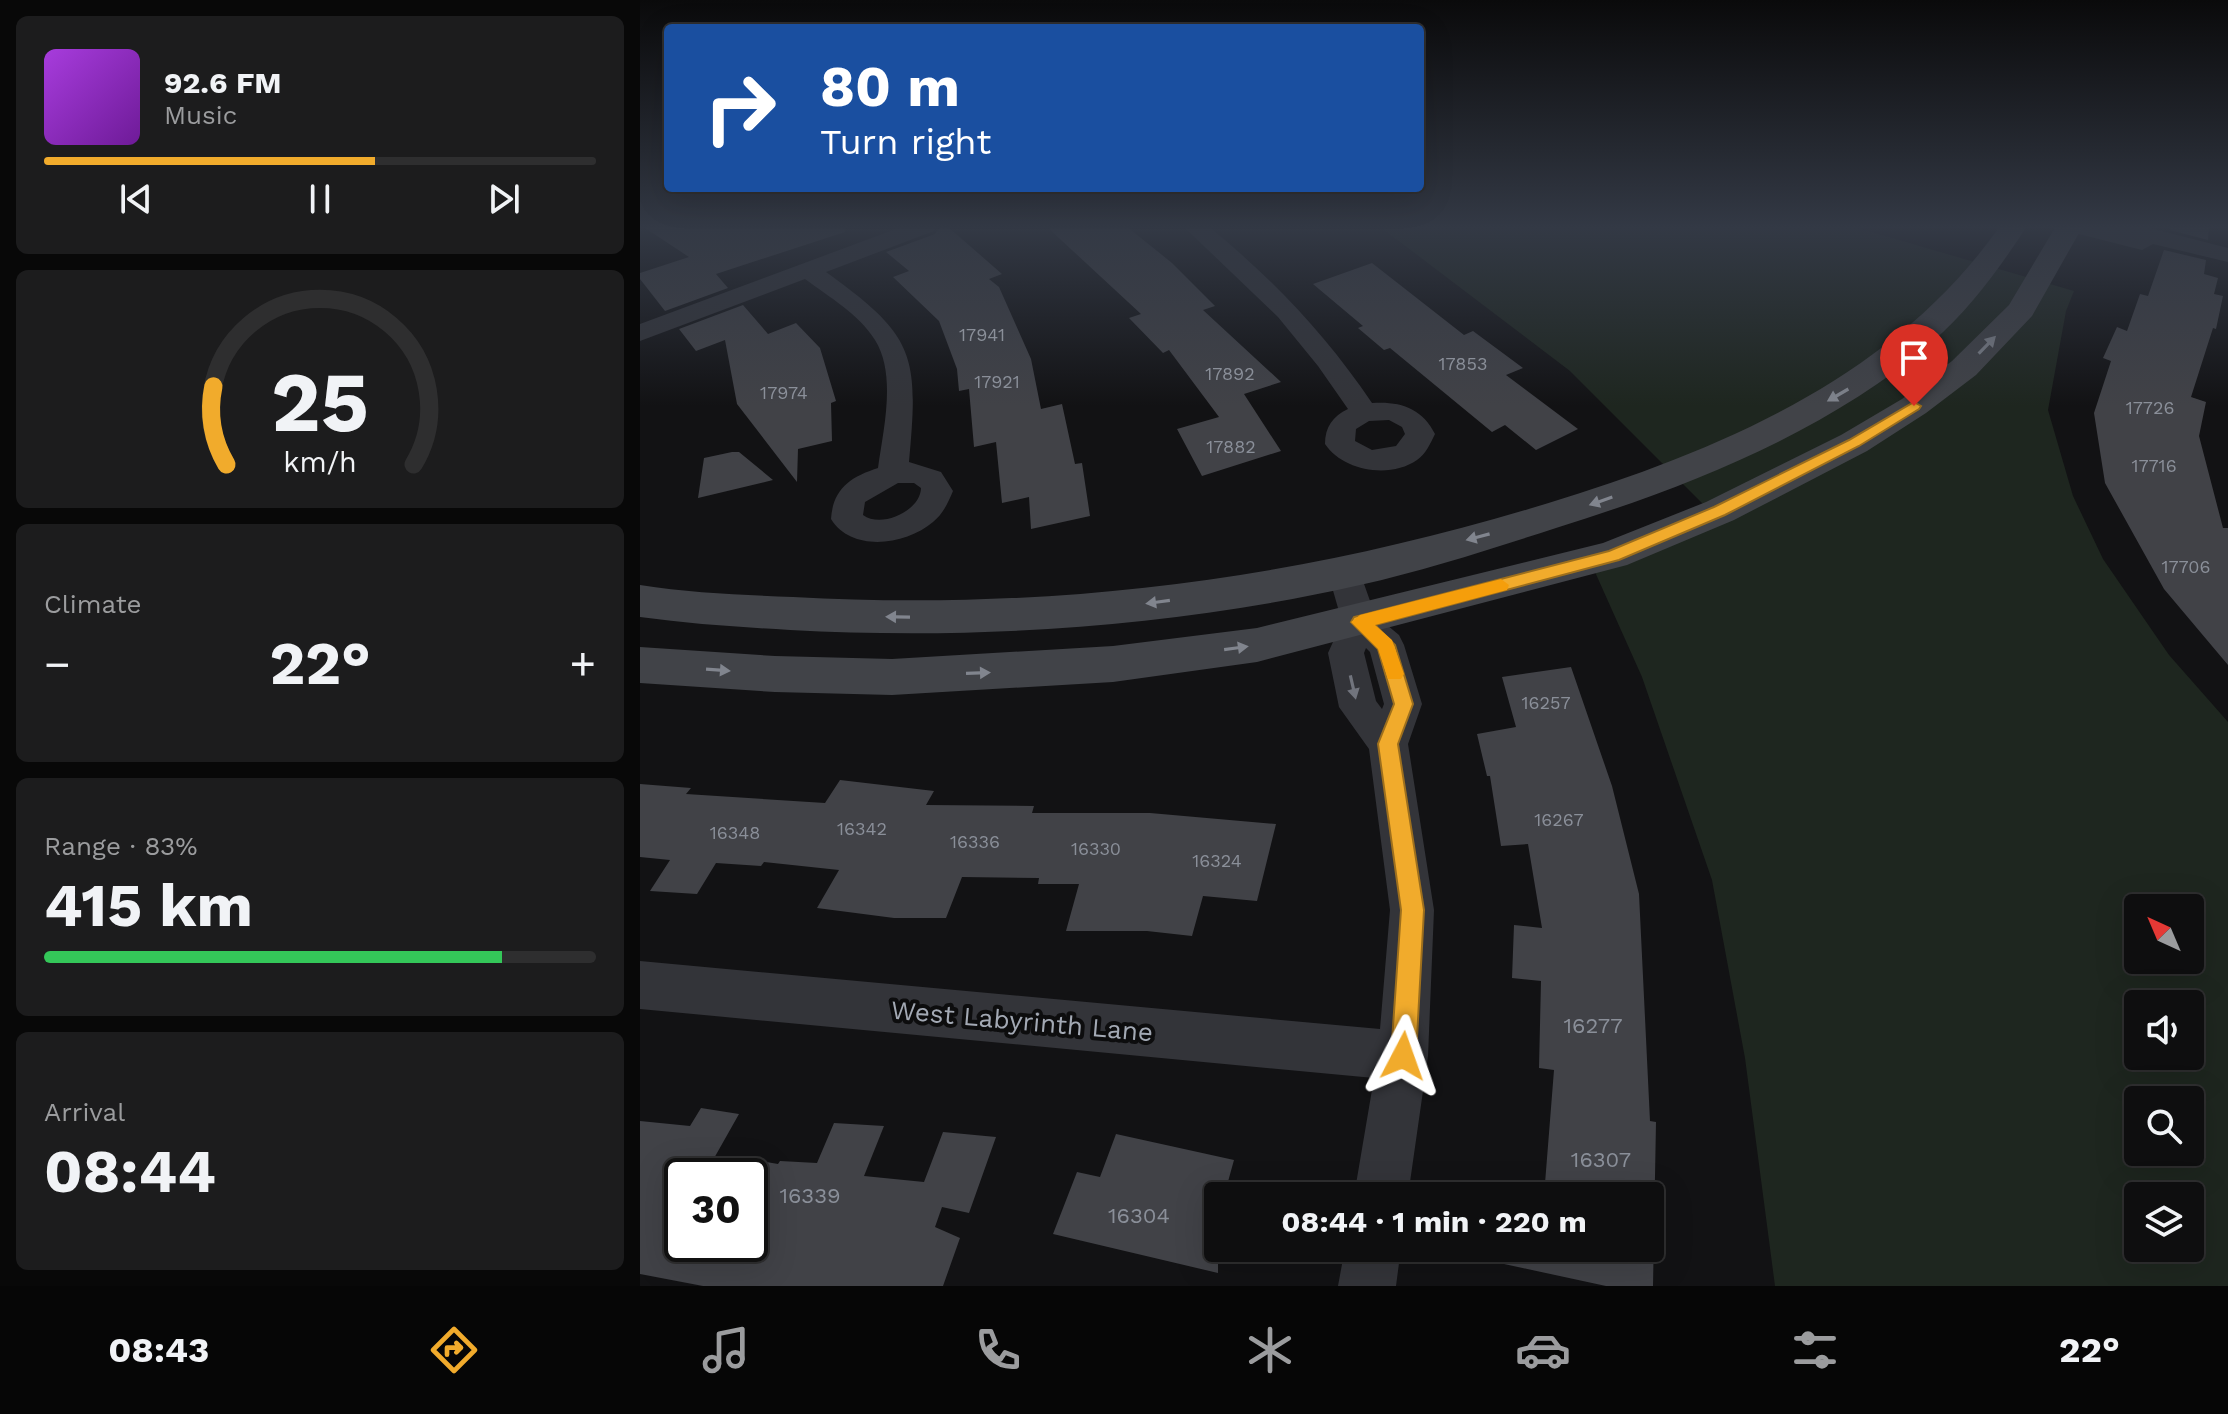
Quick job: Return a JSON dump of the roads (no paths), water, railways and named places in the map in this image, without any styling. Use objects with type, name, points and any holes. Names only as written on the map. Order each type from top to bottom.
[{"type":"street","points":[[640,333],[765,286]]},
{"type":"street","points":[[829,286],[848,300],[891,345],[900,394],[893,474]]},
{"type":"street","points":[[1260,286],[1314,340],[1364,412]]},
{"type":"street","points":[[640,601],[814,615],[921,617],[1120,607],[1345,573],[1593,504],[1676,473],[1794,420],[1860,382],[1911,344],[1971,286]]},
{"type":"street","points":[[640,665],[878,677],[1113,664],[1257,645],[1360,622],[1613,555],[1720,511],[1854,443],[1914,406],[1964,368],[2021,310],[2036,286]]},
{"type":"street","points":[[1345,573],[1360,622],[1346,653],[1358,707],[1388,744],[1412,910],[1403,1056],[1383,1182]]},
{"type":"street","name":"West Labyrinth Lane","points":[[640,985],[1403,1056]]},
{"type":"street","points":[[1367,1286],[1371,1262]]}]
